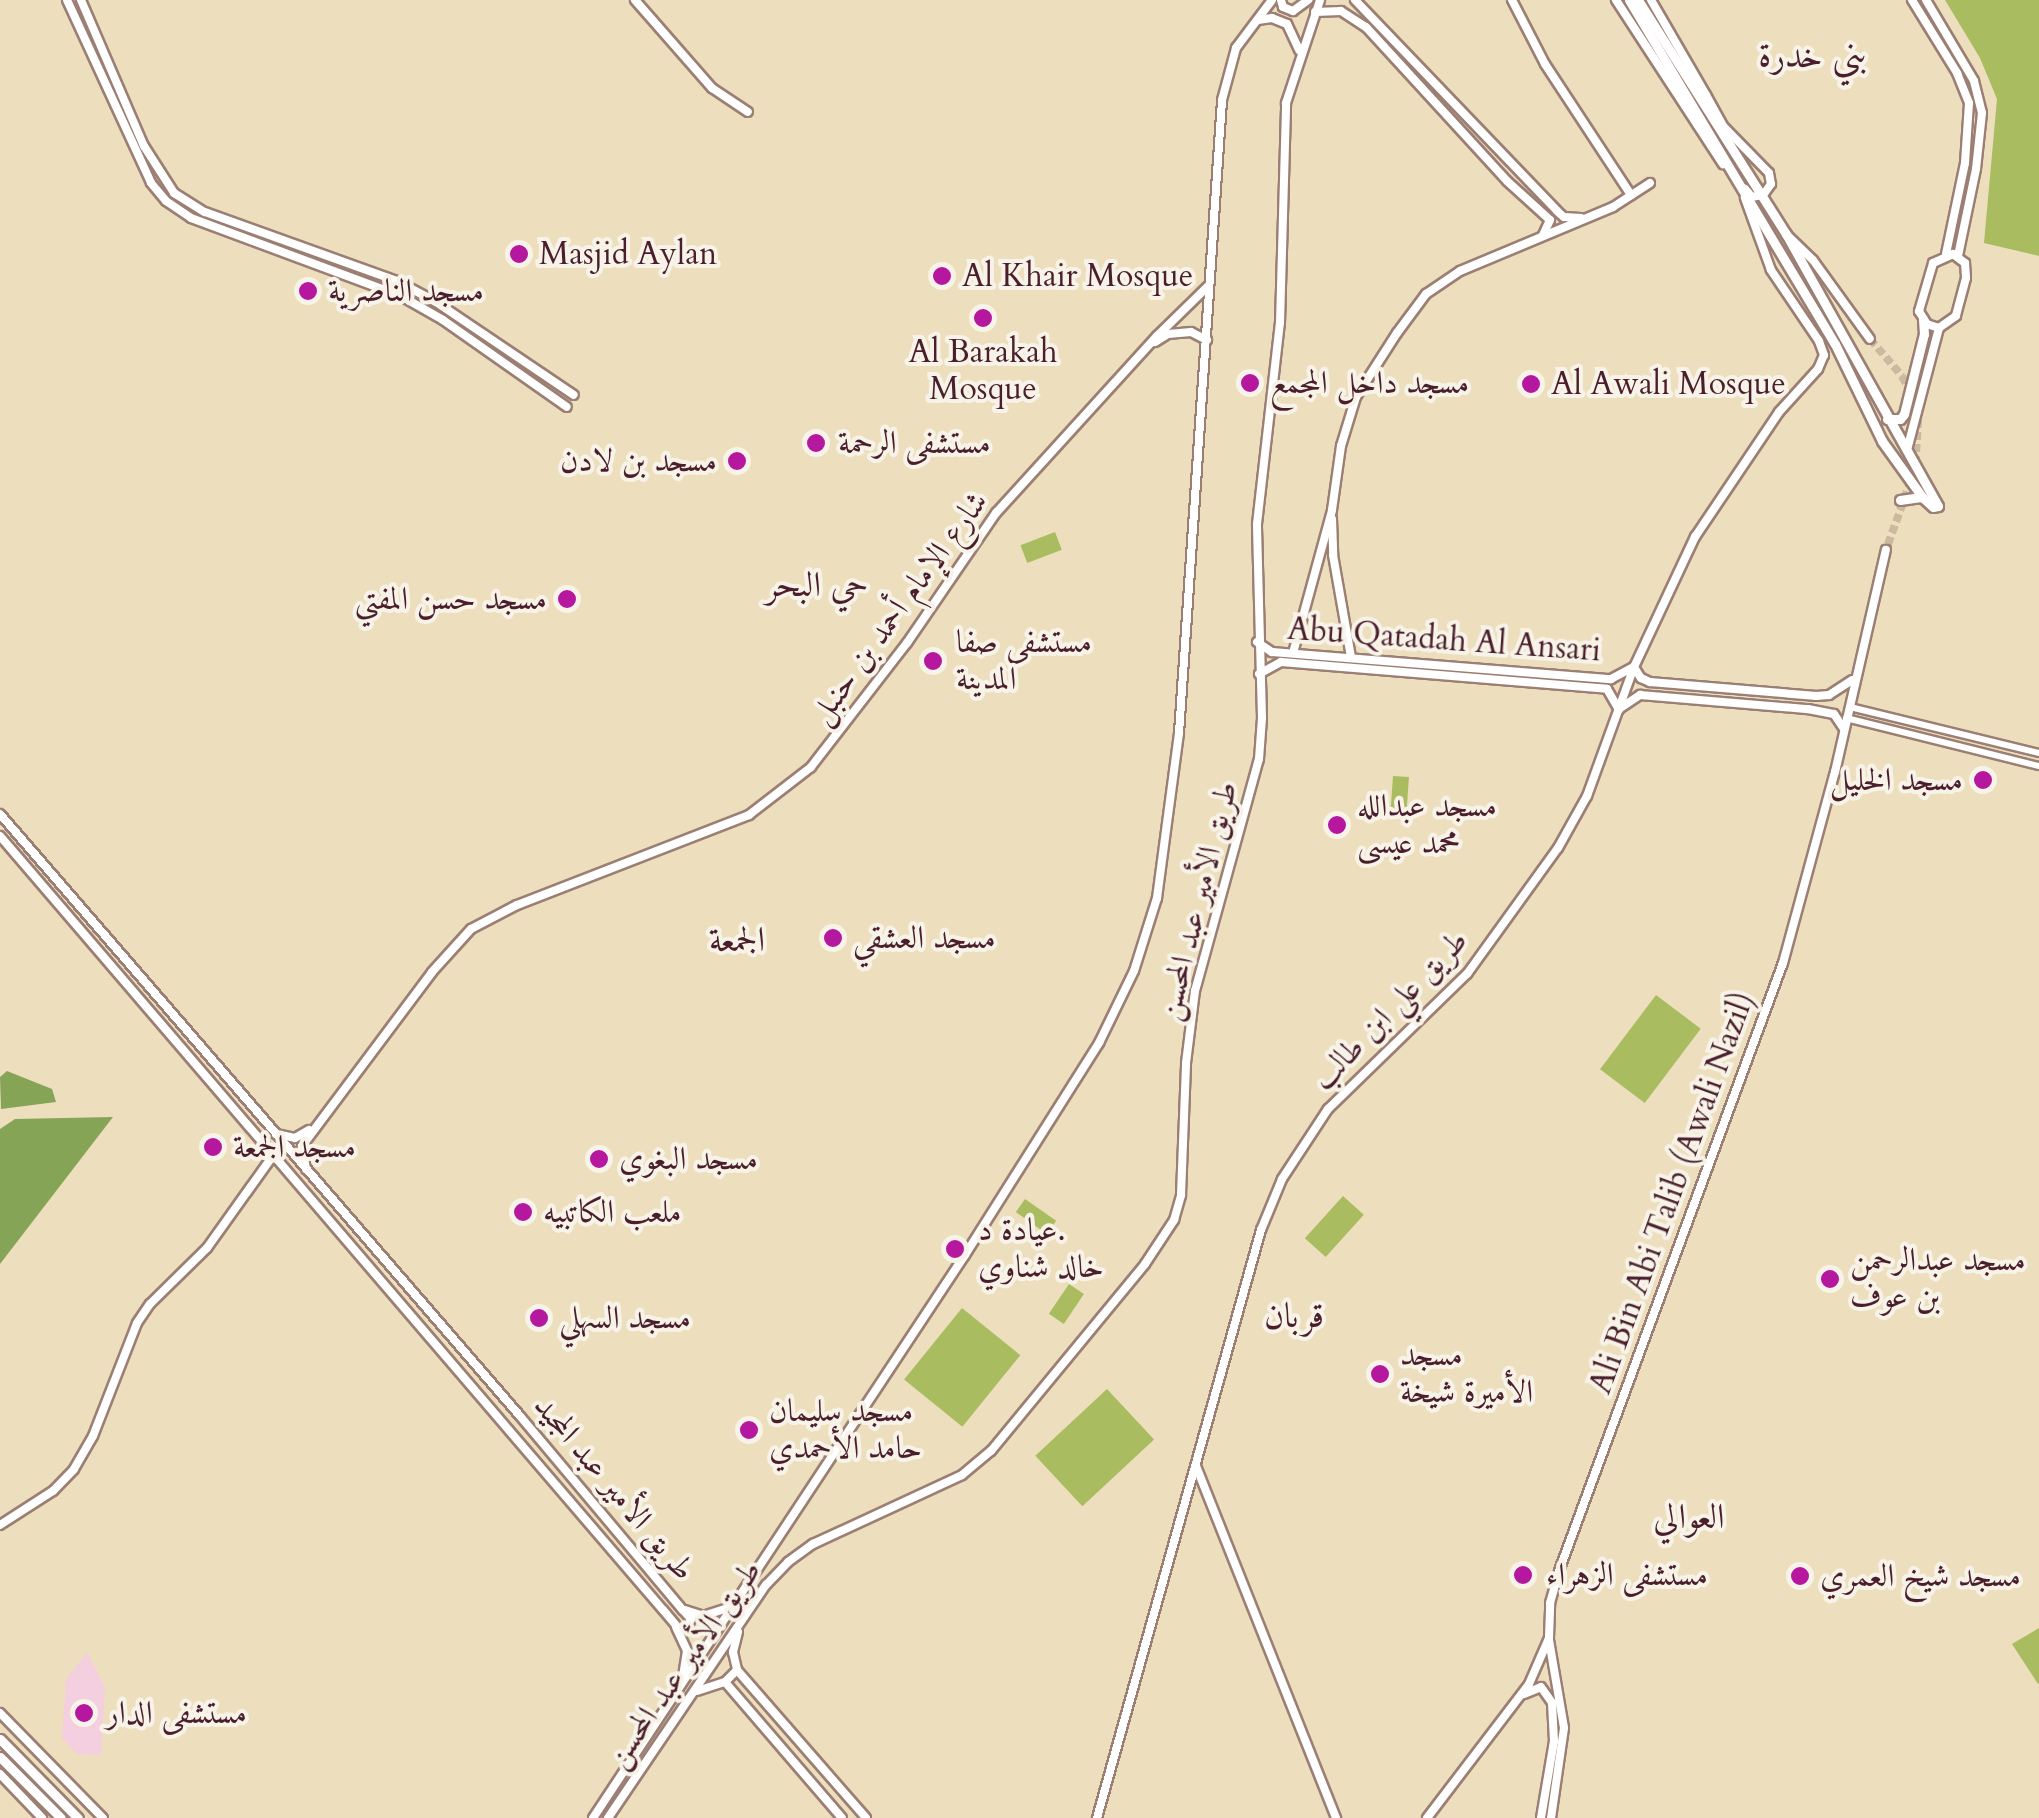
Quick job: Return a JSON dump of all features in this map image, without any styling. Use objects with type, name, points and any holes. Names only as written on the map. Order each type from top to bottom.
[{"type":"highway","points":[[1629,0],[1674,69],[1786,234],[1906,454],[1936,496],[1938,506],[1933,507],[1923,498],[1882,440],[1834,344],[1711,139],[1674,69],[1638,0]]},
{"type":"highway","points":[[1886,418],[1900,419],[1904,414],[1924,334],[1923,319]]},
{"type":"highway","points":[[1900,500],[1923,498]]},
{"type":"highway","points":[[0,1739],[78,1818]]},
{"type":"highway","points":[[0,1757],[60,1818]]},
{"type":"main road","points":[[67,0],[150,183],[166,201],[192,218],[401,296],[444,320],[567,406]]},
{"type":"main road","points":[[81,0],[144,146],[174,194],[205,212],[397,282],[436,302],[574,395]]},
{"type":"main road","points":[[635,0],[712,88],[748,112]]},
{"type":"main road","name":"طريق الأمير عبد المحسن","points":[[593,1818],[913,1336],[1026,1147],[1084,1064],[1127,989],[1152,917],[1171,806],[1184,678],[1222,100],[1230,60],[1272,0]]},
{"type":"main road","points":[[1281,0],[1283,7],[1294,12],[1308,0]]},
{"type":"main road","name":"طريق الأمير عبد المحسن","points":[[608,1818],[766,1585],[813,1544],[962,1475],[992,1451],[1145,1264],[1174,1220],[1181,1196],[1186,1063],[1194,991],[1259,758],[1259,505],[1283,280],[1286,104],[1320,0]]},
{"type":"main road","points":[[1355,0],[1558,212],[1572,219],[1590,217]]},
{"type":"main road","points":[[1512,0],[1545,64],[1630,195]]},
{"type":"main road","points":[[1616,0],[1733,176]]},
{"type":"main road","points":[[1651,0],[1724,127],[1769,173],[1772,184],[1761,196],[1745,193]]},
{"type":"main road","points":[[1912,0],[1958,73],[1969,103],[1965,164],[1946,254],[1933,263],[1920,310],[1923,319],[1939,328]]},
{"type":"main road","points":[[1926,0],[1974,81],[1982,113],[1976,169],[1958,256]]},
{"type":"main road","points":[[1315,12],[1341,11],[1366,28],[1550,220]]},
{"type":"main road","points":[[1253,22],[1272,18],[1286,24],[1298,39],[1300,55]]},
{"type":"main road","points":[[1366,28],[1374,21]]},
{"type":"main road","points":[[1706,95],[1710,120]]},
{"type":"main road","points":[[1293,654],[1332,510],[1341,446],[1356,397],[1396,333],[1426,294],[1460,271],[1590,217],[1650,183]]},
{"type":"main road","name":"طريق علي ابن طالب","points":[[1097,1818],[1261,1230],[1286,1172],[1328,1109],[1436,1008],[1522,901],[1587,796],[1634,666],[1694,537],[1779,412],[1818,370],[1824,355],[1820,342],[1771,270],[1745,193]]},
{"type":"main road","points":[[1538,238],[1558,212]]},
{"type":"main road","points":[[1786,234],[1813,260],[1870,340]]},
{"type":"main road","points":[[1906,454],[1939,328],[1956,316],[1964,288],[1967,268],[1958,256],[1946,254]]},
{"type":"main road","name":"شارع الإمام أحمد بن حنبل","points":[[320,1121],[470,929],[517,905],[749,815],[811,767],[907,643],[996,513],[1208,286]]},
{"type":"main road","points":[[1147,347],[1168,334],[1191,332],[1206,340]]},
{"type":"main road","points":[[1332,510],[1333,555],[1352,656]]},
{"type":"main road","name":"Ali Bin Abi Talib (Awali Nazil)","points":[[1427,1818],[1520,1696],[1549,1638],[1550,1602],[1559,1571],[1764,1024],[1844,728],[1886,550]]},
{"type":"main road","name":"Abu Qatadah Al Ansari","points":[[1257,642],[1265,650],[1293,654],[1611,679],[1634,666],[1641,678],[1650,682],[1816,696],[1829,695],[1854,678]]},
{"type":"main road","name":"Abu Qatadah Al Ansari","points":[[1259,674],[1280,662],[1606,689],[1619,710],[1640,695],[1678,698],[1828,711],[1844,728]]},
{"type":"main road","name":"طريق الأمير عبد المجيد","points":[[0,814],[437,1318],[691,1619],[688,1626],[680,1630],[0,836]]},
{"type":"main road","points":[[72,919],[82,910]]},
{"type":"main road","points":[[1114,987],[1127,989]]},
{"type":"main road","points":[[1074,1058],[1084,1064]]},
{"type":"main road","points":[[274,1134],[295,1138],[320,1121]]},
{"type":"main road","points":[[308,1173],[302,1146],[320,1121]]},
{"type":"main road","points":[[0,1525],[53,1491],[74,1469],[93,1436],[137,1323],[150,1304],[207,1248],[272,1157]]},
{"type":"main road","points":[[424,1328],[437,1318]]},
{"type":"main road","points":[[903,1330],[913,1336]]},
{"type":"main road","points":[[1196,1466],[1336,1817]]},
{"type":"main road","points":[[683,1610],[713,1616],[736,1602]]},
{"type":"main road","points":[[671,1619],[687,1651],[680,1685]]},
{"type":"main road","points":[[740,1624],[733,1652],[737,1670],[866,1818]]},
{"type":"main road","points":[[1549,1638],[1564,1728],[1551,1818]]},
{"type":"main road","points":[[694,1693],[724,1682],[737,1670]]},
{"type":"main road","points":[[724,1682],[842,1818]]},
{"type":"main road","points":[[1520,1696],[1541,1687],[1552,1703],[1554,1741],[1541,1818]]},
{"type":"main road","points":[[0,1713],[103,1818]]},
{"type":"main road","points":[[0,1774],[42,1818]]},
{"type":"street","points":[[1848,707],[2039,753]]},
{"type":"street","points":[[1846,718],[2039,766]]},
{"type":"shaded area","name":"مستشفى الدار","points":[[87,1652],[105,1688],[101,1755],[77,1754],[62,1738],[66,1680]]},
{"type":"green space","points":[[1945,0],[2039,0],[2039,256],[1984,243],[1997,99],[1980,58]]},
{"type":"green space","points":[[1055,532],[1062,550],[1027,563],[1020,545]]},
{"type":"green space","points":[[1393,776],[1409,777],[1406,814],[1390,813]]},
{"type":"green space","points":[[1656,995],[1701,1029],[1645,1103],[1600,1069]]},
{"type":"green space","points":[[7,1071],[52,1089],[56,1102],[1,1109],[0,1077]]},
{"type":"green space","points":[[113,1117],[0,1264],[0,1129],[15,1119]]},
{"type":"green space","points":[[1343,1196],[1364,1215],[1326,1257],[1305,1238]]},
{"type":"green space","points":[[1025,1199],[1056,1221],[1047,1234],[1016,1212]]},
{"type":"green space","points":[[1069,1284],[1084,1294],[1064,1324],[1049,1314]]},
{"type":"green space","points":[[962,1308],[1020,1355],[962,1427],[904,1379]]},
{"type":"green space","points":[[1107,1389],[1154,1439],[1082,1506],[1035,1456]]},
{"type":"green space","points":[[2039,1628],[2039,1683],[2038,1684],[2012,1644]]},
{"type":"tunnel","points":[[1870,339],[1902,376],[1919,408],[1915,469],[1886,550]]},
{"type":"place","name":"Masjid Aylan","points":[[519,254]]},
{"type":"place","name":"Al Khair Mosque","points":[[942,276]]},
{"type":"place","name":"مسجد الناصرية","points":[[308,291]]},
{"type":"place","name":"Al Barakah Mosque","points":[[983,318]]},
{"type":"place","name":"مسجد داخل المجمع","points":[[1250,383]]},
{"type":"place","name":"Al Awali Mosque","points":[[1531,384]]},
{"type":"place","name":"مستشفى الرحمة","points":[[816,443]]},
{"type":"place","name":"مسجد بن لادن","points":[[737,461]]},
{"type":"place","name":"مسجد حسن المفتي","points":[[567,599]]},
{"type":"place","name":"مستشفی صفا المدینة","points":[[933,661]]},
{"type":"place","name":"مسجد الخليل","points":[[1983,780]]},
{"type":"place","name":"مسجد عبدالله محمد عيسى","points":[[1337,825]]},
{"type":"place","name":"مسجد العشقي","points":[[833,938]]},
{"type":"place","name":"مسجد الجمعة","points":[[213,1147]]},
{"type":"place","name":"مسجد البغوي","points":[[599,1159]]},
{"type":"place","name":"ملعب الكاتبيه","points":[[523,1212]]},
{"type":"place","name":"عيادة د. خالد شناوي","points":[[955,1249]]},
{"type":"place","name":"مسجد عبدالرحمن بن عوف","points":[[1830,1279]]},
{"type":"place","name":"مسجد السهلي","points":[[539,1318]]},
{"type":"place","name":"مسجد الأميرة شيخة","points":[[1380,1374]]},
{"type":"place","name":"مسجد سليمان حامد الأحمدي","points":[[749,1430]]},
{"type":"place","name":"مستشفى الزهراء","points":[[1523,1575]]},
{"type":"place","name":"مسجد شيخ العمري","points":[[1800,1576]]},
{"type":"place","name":"مستشفى الدار","points":[[84,1713]]},
{"type":"district","name":"بني خدرة","points":[[1813,56]]},
{"type":"district","name":"حي البحر","points":[[817,585]]},
{"type":"district","name":"الجمعة","points":[[737,940]]},
{"type":"district","name":"قربان","points":[[1294,1316]]},
{"type":"district","name":"العوالي","points":[[1689,1517]]}]
